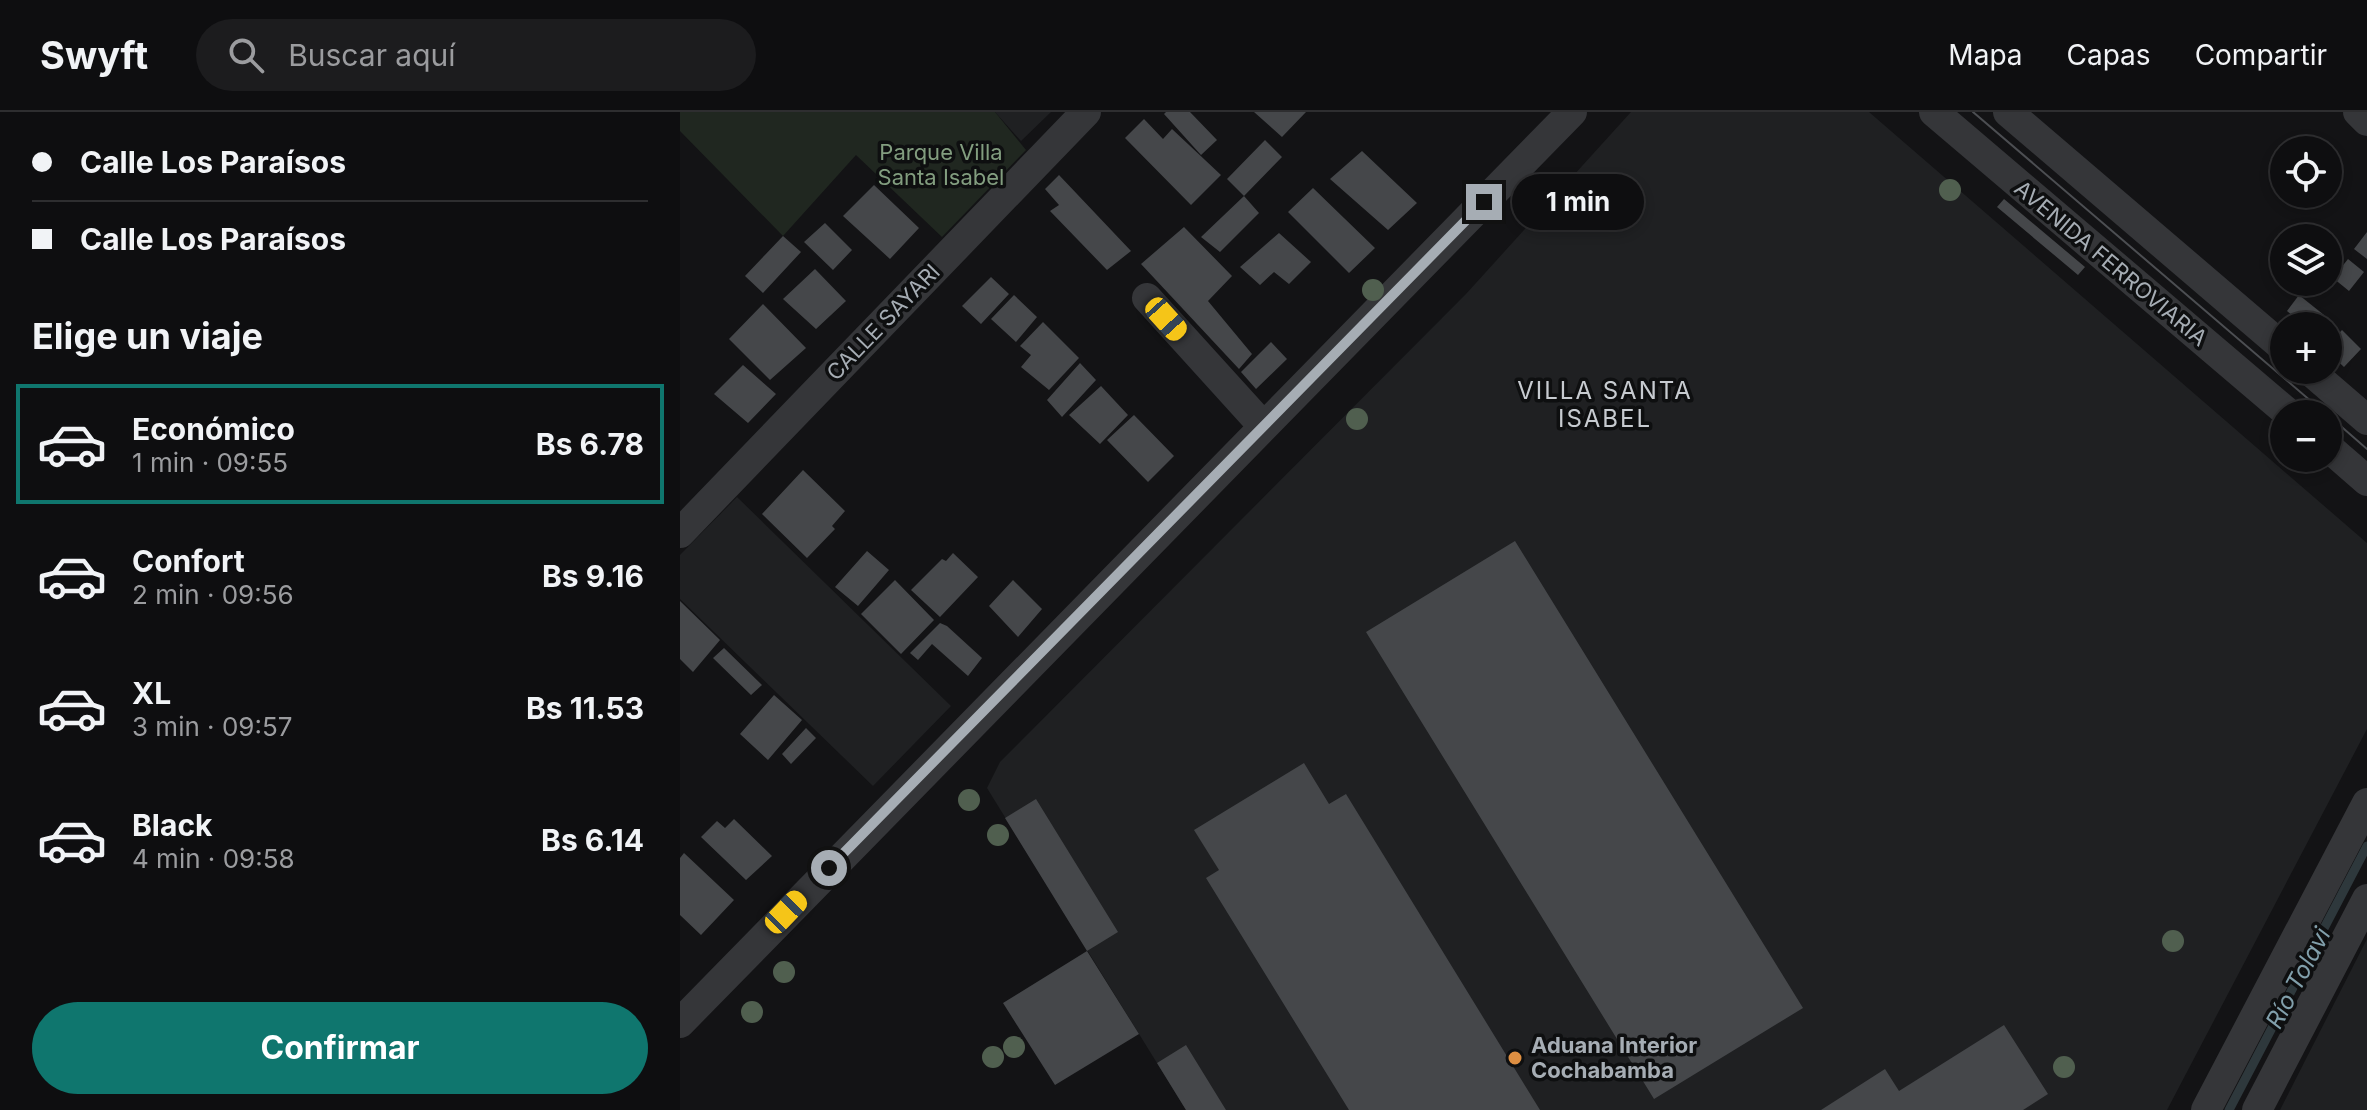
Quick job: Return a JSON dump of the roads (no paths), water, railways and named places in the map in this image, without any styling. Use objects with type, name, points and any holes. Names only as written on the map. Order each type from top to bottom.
[{"type":"street","name":"CALLE SAYARI","points":[[680,533],[1086,112]]},
{"type":"street","points":[[680,1023],[1572,112]]},
{"type":"street","name":"AVENIDA FERROVIARIA","points":[[1934,112],[2273,400]]},
{"type":"street","points":[[2008,112],[2270,336]]},
{"type":"street","points":[[2358,112],[2367,121]]},
{"type":"street","points":[[1147,298],[1263,426]]},
{"type":"street","points":[[2325,384],[2367,420]]},
{"type":"street","points":[[2342,459],[2367,481]]},
{"type":"street","points":[[2206,1110],[2367,803]]},
{"type":"street","points":[[2257,1110],[2367,899]]},
{"type":"waterway","name":"Río Tolavi","points":[[2229,1110],[2367,846]]},
{"type":"tram line","points":[[1973,112],[2310,400]]},
{"type":"tram line","points":[[2342,427],[2367,449]]},
{"type":"place","name":"Aduana Interior Cochabamba","points":[[1515,1058]]},
{"type":"district","name":"VILLA SANTA ISABEL","points":[[1605,404]]},
{"type":"park label","name":"Parque Villa Santa Isabel","points":[[941,164]]}]
